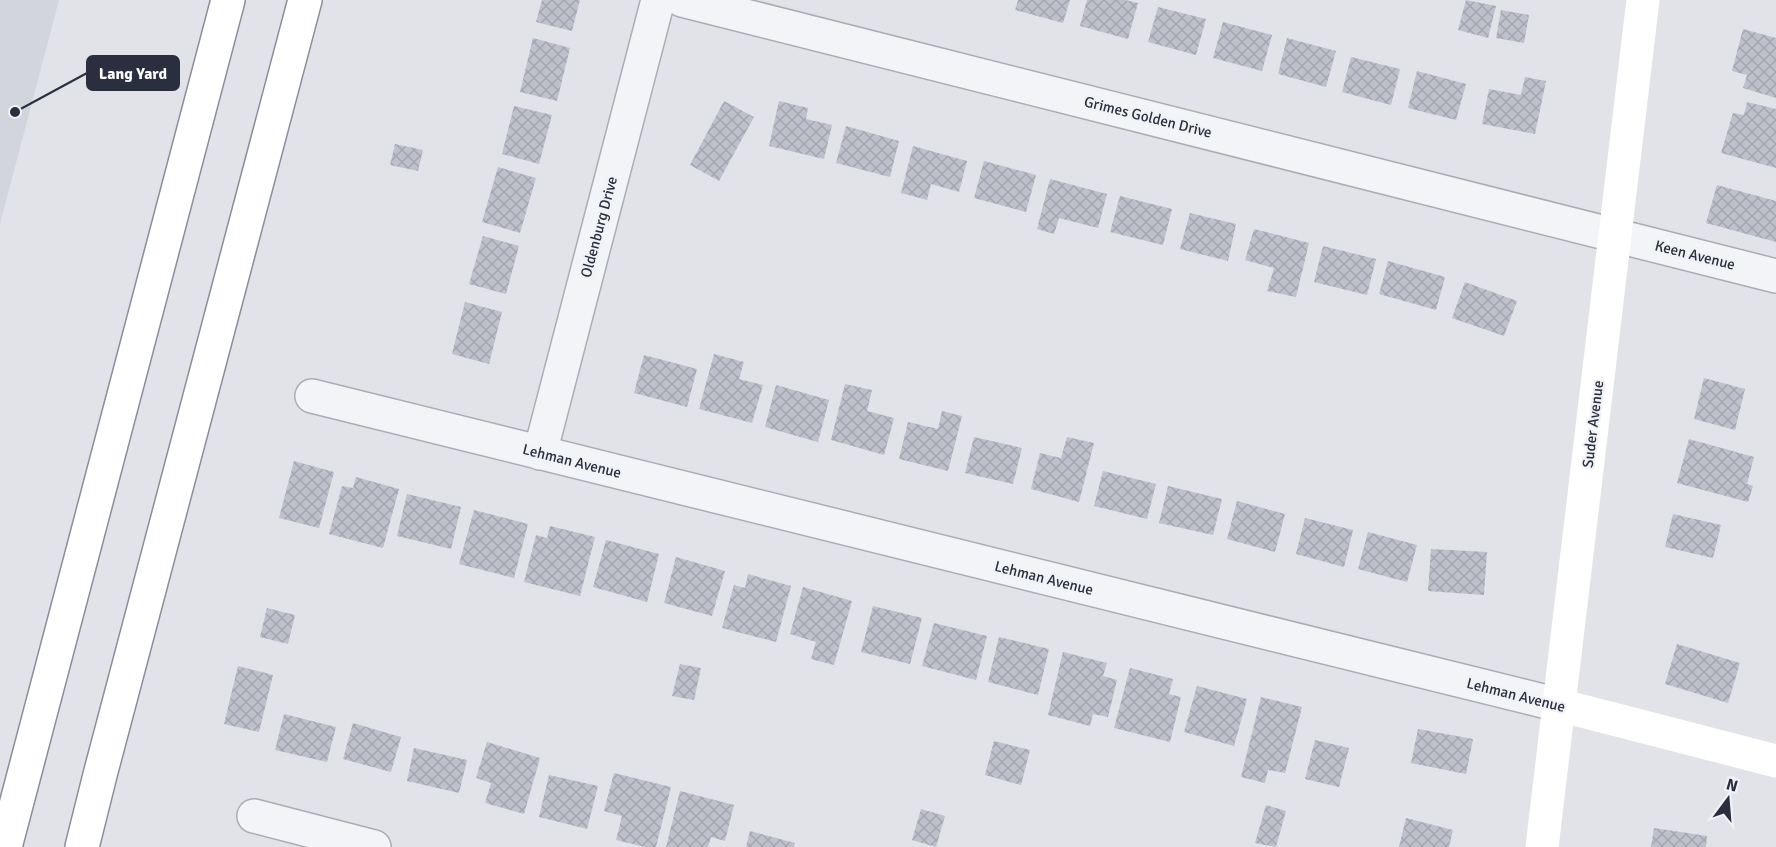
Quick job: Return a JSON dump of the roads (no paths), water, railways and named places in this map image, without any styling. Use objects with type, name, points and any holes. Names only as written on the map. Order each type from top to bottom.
[{"type":"main road","points":[[5,847],[228,0]]},
{"type":"main road","points":[[82,847],[305,0]]},
{"type":"main road","name":"Suder Avenue","points":[[1542,847],[1643,0]]},
{"type":"main road","name":"Lehman Avenue","points":[[1559,705],[1776,761]]},
{"type":"street","name":"Oldenburg Drive","points":[[540,453],[658,0]]},
{"type":"street","name":"Grimes Golden Drive","points":[[682,0],[1615,235]]},
{"type":"street","name":"Keen Avenue","points":[[1615,235],[1776,276]]},
{"type":"street","name":"Lehman Avenue","points":[[312,396],[1559,705]]},
{"type":"street","points":[[254,816],[374,847]]},
{"type":"place","name":"Lang Yard","points":[[15,112]]}]
